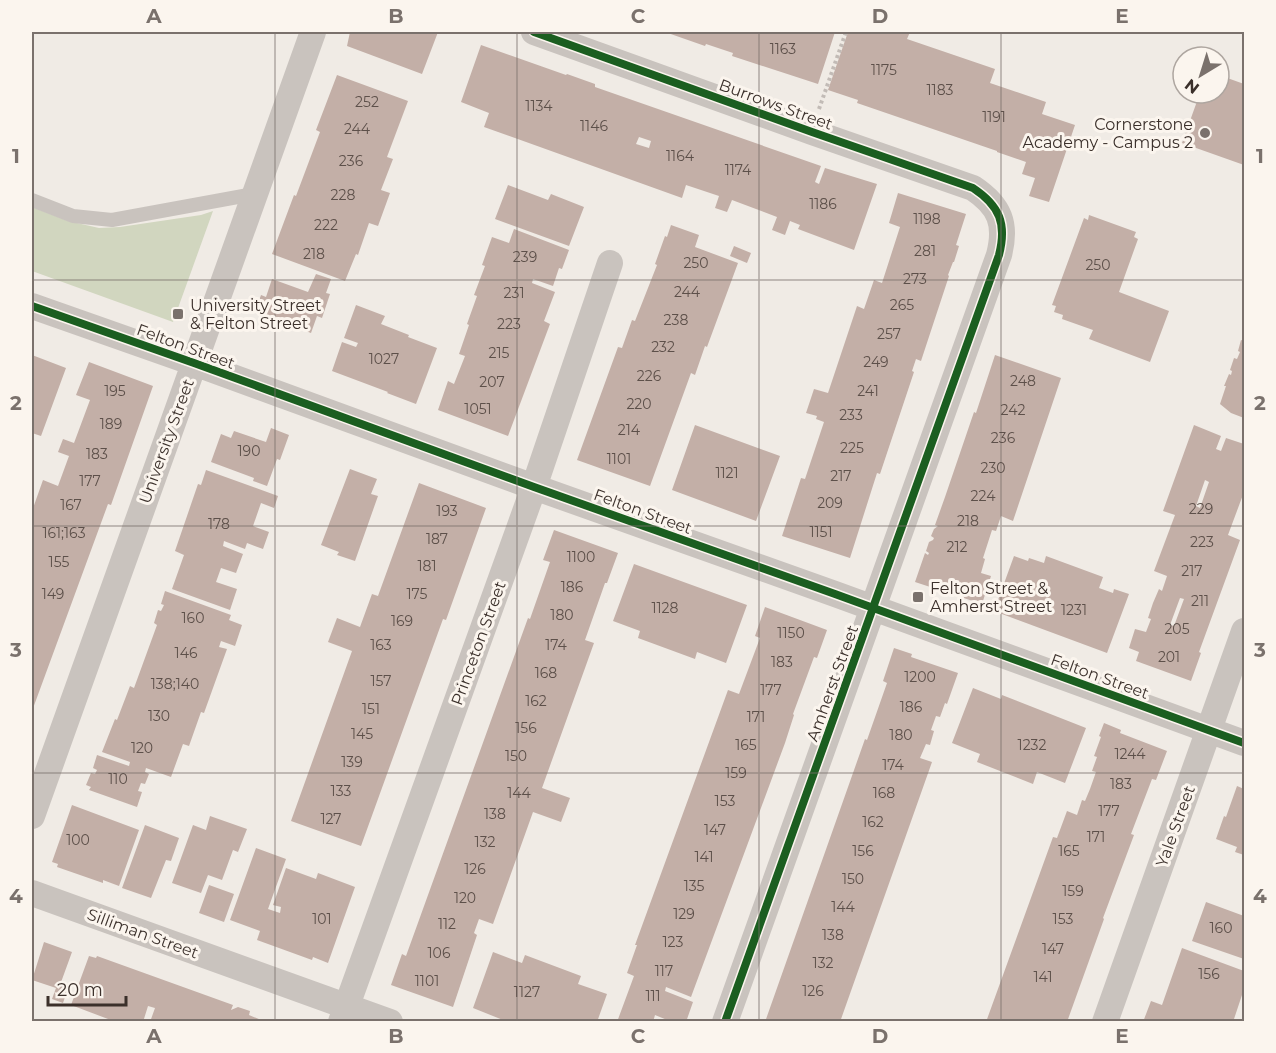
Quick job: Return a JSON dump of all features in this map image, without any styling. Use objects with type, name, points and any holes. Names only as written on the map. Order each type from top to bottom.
[{"type":"street","name":"University Street","points":[[32,816],[313,32]]},
{"type":"street","name":"Burrows Street","points":[[534,32],[973,188],[984,195],[1000,215]]},
{"type":"street","name":"Amherst Street","points":[[725,1022],[999,255],[1003,228],[1000,215]]},
{"type":"street","name":"Princeton Street","points":[[344,1014],[534,487],[610,263]]},
{"type":"street","name":"Felton Street","points":[[32,306],[1245,743]]},
{"type":"street","name":"Yale Street","points":[[1105,1022],[1245,631]]},
{"type":"street","name":"Silliman Street","points":[[32,893],[344,1014],[390,1022]]},
{"type":"lane","points":[[32,200],[73,216],[111,219],[254,194]]},
{"type":"path","points":[[812,132],[846,32]]},
{"type":"green space","points":[[32,207],[68,221],[99,228],[201,215],[213,211],[173,322],[32,271]]},
{"type":"building","points":[[350,32],[438,32],[422,74],[347,46]]},
{"type":"building","points":[[665,32],[835,32],[818,84],[732,56],[733,53]]},
{"type":"building","points":[[848,32],[910,32],[907,39],[995,69],[990,83],[1046,102],[1042,114],[1075,125],[1049,202],[1029,196],[1035,178],[1022,174],[1026,162],[857,103],[858,100],[828,90]]},
{"type":"building","points":[[481,45],[821,166],[815,182],[819,184],[825,168],[877,184],[854,250],[798,229],[800,225],[790,221],[785,235],[772,230],[777,217],[732,200],[727,212],[715,208],[719,196],[686,185],[682,198],[484,127],[489,113],[461,102]],"holes":[[[639,137],[651,141],[649,148],[636,144]]]},
{"type":"building","points":[[337,75],[408,101],[387,157],[393,159],[381,190],[390,193],[378,226],[369,223],[358,255],[356,254],[345,281],[272,254],[320,132],[316,130]]},
{"type":"building","points":[[1231,79],[1244,84],[1244,165],[1182,143],[1196,105],[1231,105]]},
{"type":"building","points":[[508,185],[548,200],[551,194],[584,207],[569,246],[495,219]]},
{"type":"building","points":[[898,193],[966,214],[956,245],[959,246],[921,361],[916,359],[912,371],[914,372],[880,474],[877,473],[850,558],[782,536],[801,478],[805,479],[824,422],[816,419],[817,416],[806,413],[814,389],[828,393],[857,306],[864,309],[874,280],[882,283],[900,227],[889,223]]},
{"type":"building","points":[[1089,215],[1136,232],[1134,237],[1138,239],[1119,292],[1169,311],[1150,362],[1089,339],[1093,330],[1062,319],[1063,315],[1054,312],[1056,306],[1052,305],[1084,218],[1088,220]]},
{"type":"building","points":[[671,225],[699,235],[695,247],[738,263],[707,347],[705,346],[695,375],[691,373],[650,486],[577,460],[618,347],[622,348],[632,320],[635,321]]},
{"type":"building","points":[[514,229],[569,250],[562,269],[559,268],[553,286],[533,279],[532,283],[555,292],[544,321],[550,324],[508,436],[438,410],[448,381],[454,384],[465,356],[459,354],[477,296],[474,295],[485,266],[482,265],[492,237],[509,243]]},
{"type":"building","points":[[734,246],[751,253],[747,263],[730,256]]},
{"type":"building","points":[[316,274],[331,279],[326,293],[330,294],[322,318],[317,316],[311,333],[255,312],[261,295],[266,297],[272,279],[308,292]]},
{"type":"building","points":[[356,305],[385,316],[381,324],[437,348],[416,404],[332,371],[342,342],[356,347],[358,343],[344,338]]},
{"type":"building","points":[[1241,340],[1244,341],[1244,418],[1231,413],[1220,404],[1226,386],[1224,386],[1229,374],[1231,375],[1230,370],[1234,358],[1237,359],[1240,352],[1238,351]]},
{"type":"building","points":[[32,355],[66,368],[41,436],[32,433]]},
{"type":"building","points":[[995,355],[1061,378],[1013,521],[1001,516],[996,531],[992,530],[981,573],[991,576],[982,604],[915,582],[925,553],[928,555],[929,553],[926,551],[929,542],[934,538],[931,536],[938,526],[935,525]]},
{"type":"building","points":[[89,362],[153,386],[111,505],[108,504],[32,711],[32,511],[43,480],[58,486],[69,456],[58,452],[63,439],[74,443],[90,400],[76,395]]},
{"type":"building","points":[[695,425],[780,456],[756,521],[672,490]]},
{"type":"building","points":[[1194,425],[1221,436],[1216,449],[1221,451],[1226,438],[1244,444],[1244,492],[1228,535],[1240,540],[1199,652],[1201,653],[1191,681],[1136,661],[1139,652],[1129,648],[1135,629],[1146,632],[1151,619],[1148,618],[1153,603],[1159,589],[1162,591],[1167,576],[1154,571],[1175,515],[1163,511]],"holes":[[[1205,480],[1209,482],[1200,508],[1196,506]],[[1180,598],[1184,599],[1174,626],[1170,625]]]},
{"type":"building","points":[[271,428],[289,435],[267,486],[253,481],[254,478],[211,462],[221,434],[231,438],[234,431],[266,442]]},
{"type":"building","points":[[350,469],[377,479],[371,494],[378,496],[355,561],[337,555],[339,552],[321,545]]},
{"type":"building","points":[[206,470],[278,496],[274,508],[261,503],[253,526],[269,532],[263,549],[247,543],[245,549],[224,541],[223,546],[243,554],[236,573],[221,568],[216,582],[237,589],[230,610],[172,589],[184,555],[175,551],[198,484],[201,485]]},
{"type":"building","points":[[419,483],[486,508],[446,620],[443,619],[361,846],[291,821],[352,651],[328,642],[337,618],[360,627],[372,594],[378,596]]},
{"type":"building","points":[[554,530],[618,553],[585,640],[594,643],[542,788],[570,798],[561,822],[533,812],[493,924],[479,919],[474,933],[477,935],[453,1007],[391,985],[402,954],[406,956],[528,618],[530,619],[550,562],[543,560]]},
{"type":"building","points":[[1014,556],[1044,563],[1046,556],[1103,577],[1099,588],[1113,593],[1114,589],[1129,594],[1107,653],[994,611]]},
{"type":"building","points":[[634,564],[747,605],[726,663],[697,652],[695,659],[638,638],[640,631],[613,621]]},
{"type":"building","points":[[165,591],[231,615],[229,620],[242,625],[235,646],[221,641],[219,647],[227,649],[204,713],[201,712],[189,746],[183,744],[171,777],[146,768],[145,772],[149,774],[145,784],[141,783],[138,791],[142,792],[137,807],[89,790],[91,787],[86,785],[91,773],[95,774],[97,770],[93,768],[97,755],[129,766],[130,762],[102,752],[130,686],[134,688],[157,625],[154,623],[158,610],[161,611],[164,605],[161,604]]},
{"type":"building","points":[[765,607],[827,630],[817,658],[814,657],[785,743],[691,997],[666,987],[665,991],[693,1002],[686,1022],[672,1022],[655,1015],[653,1022],[617,1022],[634,976],[627,973],[637,945],[635,945],[728,690],[739,694],[760,638],[755,636]]},
{"type":"building","points":[[894,648],[912,654],[911,657],[958,673],[947,704],[945,703],[940,717],[936,716],[931,730],[934,731],[930,745],[926,744],[920,758],[932,762],[840,1022],[765,1022],[887,683],[883,681]]},
{"type":"building","points":[[973,688],[1001,699],[1002,695],[1086,728],[1065,783],[1037,772],[1033,784],[977,762],[980,754],[952,743]]},
{"type":"building","points":[[1104,723],[1121,730],[1120,733],[1167,751],[1156,780],[1152,779],[1131,834],[1134,835],[1067,1022],[986,1022],[1053,837],[1057,838],[1067,811],[1077,815],[1082,800],[1085,801],[1090,789],[1096,772],[1092,771],[1097,757],[1094,756]]},
{"type":"building","points":[[1237,786],[1244,789],[1244,855],[1235,852],[1237,847],[1216,839]]},
{"type":"building","points":[[72,805],[139,830],[119,886],[103,880],[103,883],[57,867],[58,864],[52,862]]},
{"type":"building","points":[[210,816],[247,829],[238,852],[233,850],[222,880],[208,875],[201,893],[172,883],[193,825],[206,830]]},
{"type":"building","points":[[145,825],[179,838],[171,861],[166,860],[151,898],[122,888]]},
{"type":"building","points":[[256,848],[286,859],[268,909],[280,913],[281,907],[273,905],[286,868],[316,879],[318,873],[355,887],[328,963],[313,957],[312,960],[257,940],[260,931],[230,920]]},
{"type":"building","points":[[209,885],[234,894],[224,922],[199,913]]},
{"type":"building","points":[[1206,902],[1244,916],[1244,959],[1192,941]]},
{"type":"building","points":[[44,942],[72,952],[60,985],[68,988],[63,1003],[52,999],[56,988],[32,980]]},
{"type":"building","points":[[1182,948],[1244,971],[1244,989],[1233,1022],[1143,1022],[1151,1001],[1162,1005]]},
{"type":"building","points":[[493,952],[522,963],[525,955],[581,976],[578,984],[607,994],[597,1022],[508,1022],[473,1008]]},
{"type":"building","points":[[89,956],[96,958],[97,956],[233,1005],[231,1010],[238,1007],[250,1011],[249,1015],[266,1022],[191,1022],[183,1019],[182,1022],[150,1022],[155,1008],[148,1006],[143,1022],[116,1022],[71,1005]]},
{"type":"cycle path","points":[[534,32],[973,188],[990,202],[1001,225],[999,255],[725,1022]]},
{"type":"cycle path","points":[[32,306],[1244,743]]},
{"type":"place","name":"Cornerstone Academy - Campus 2","points":[[1205,133]]},
{"type":"place","name":"University Street & Felton Street","points":[[178,314]]},
{"type":"place","name":"Felton Street & Amherst Street","points":[[918,597]]}]
